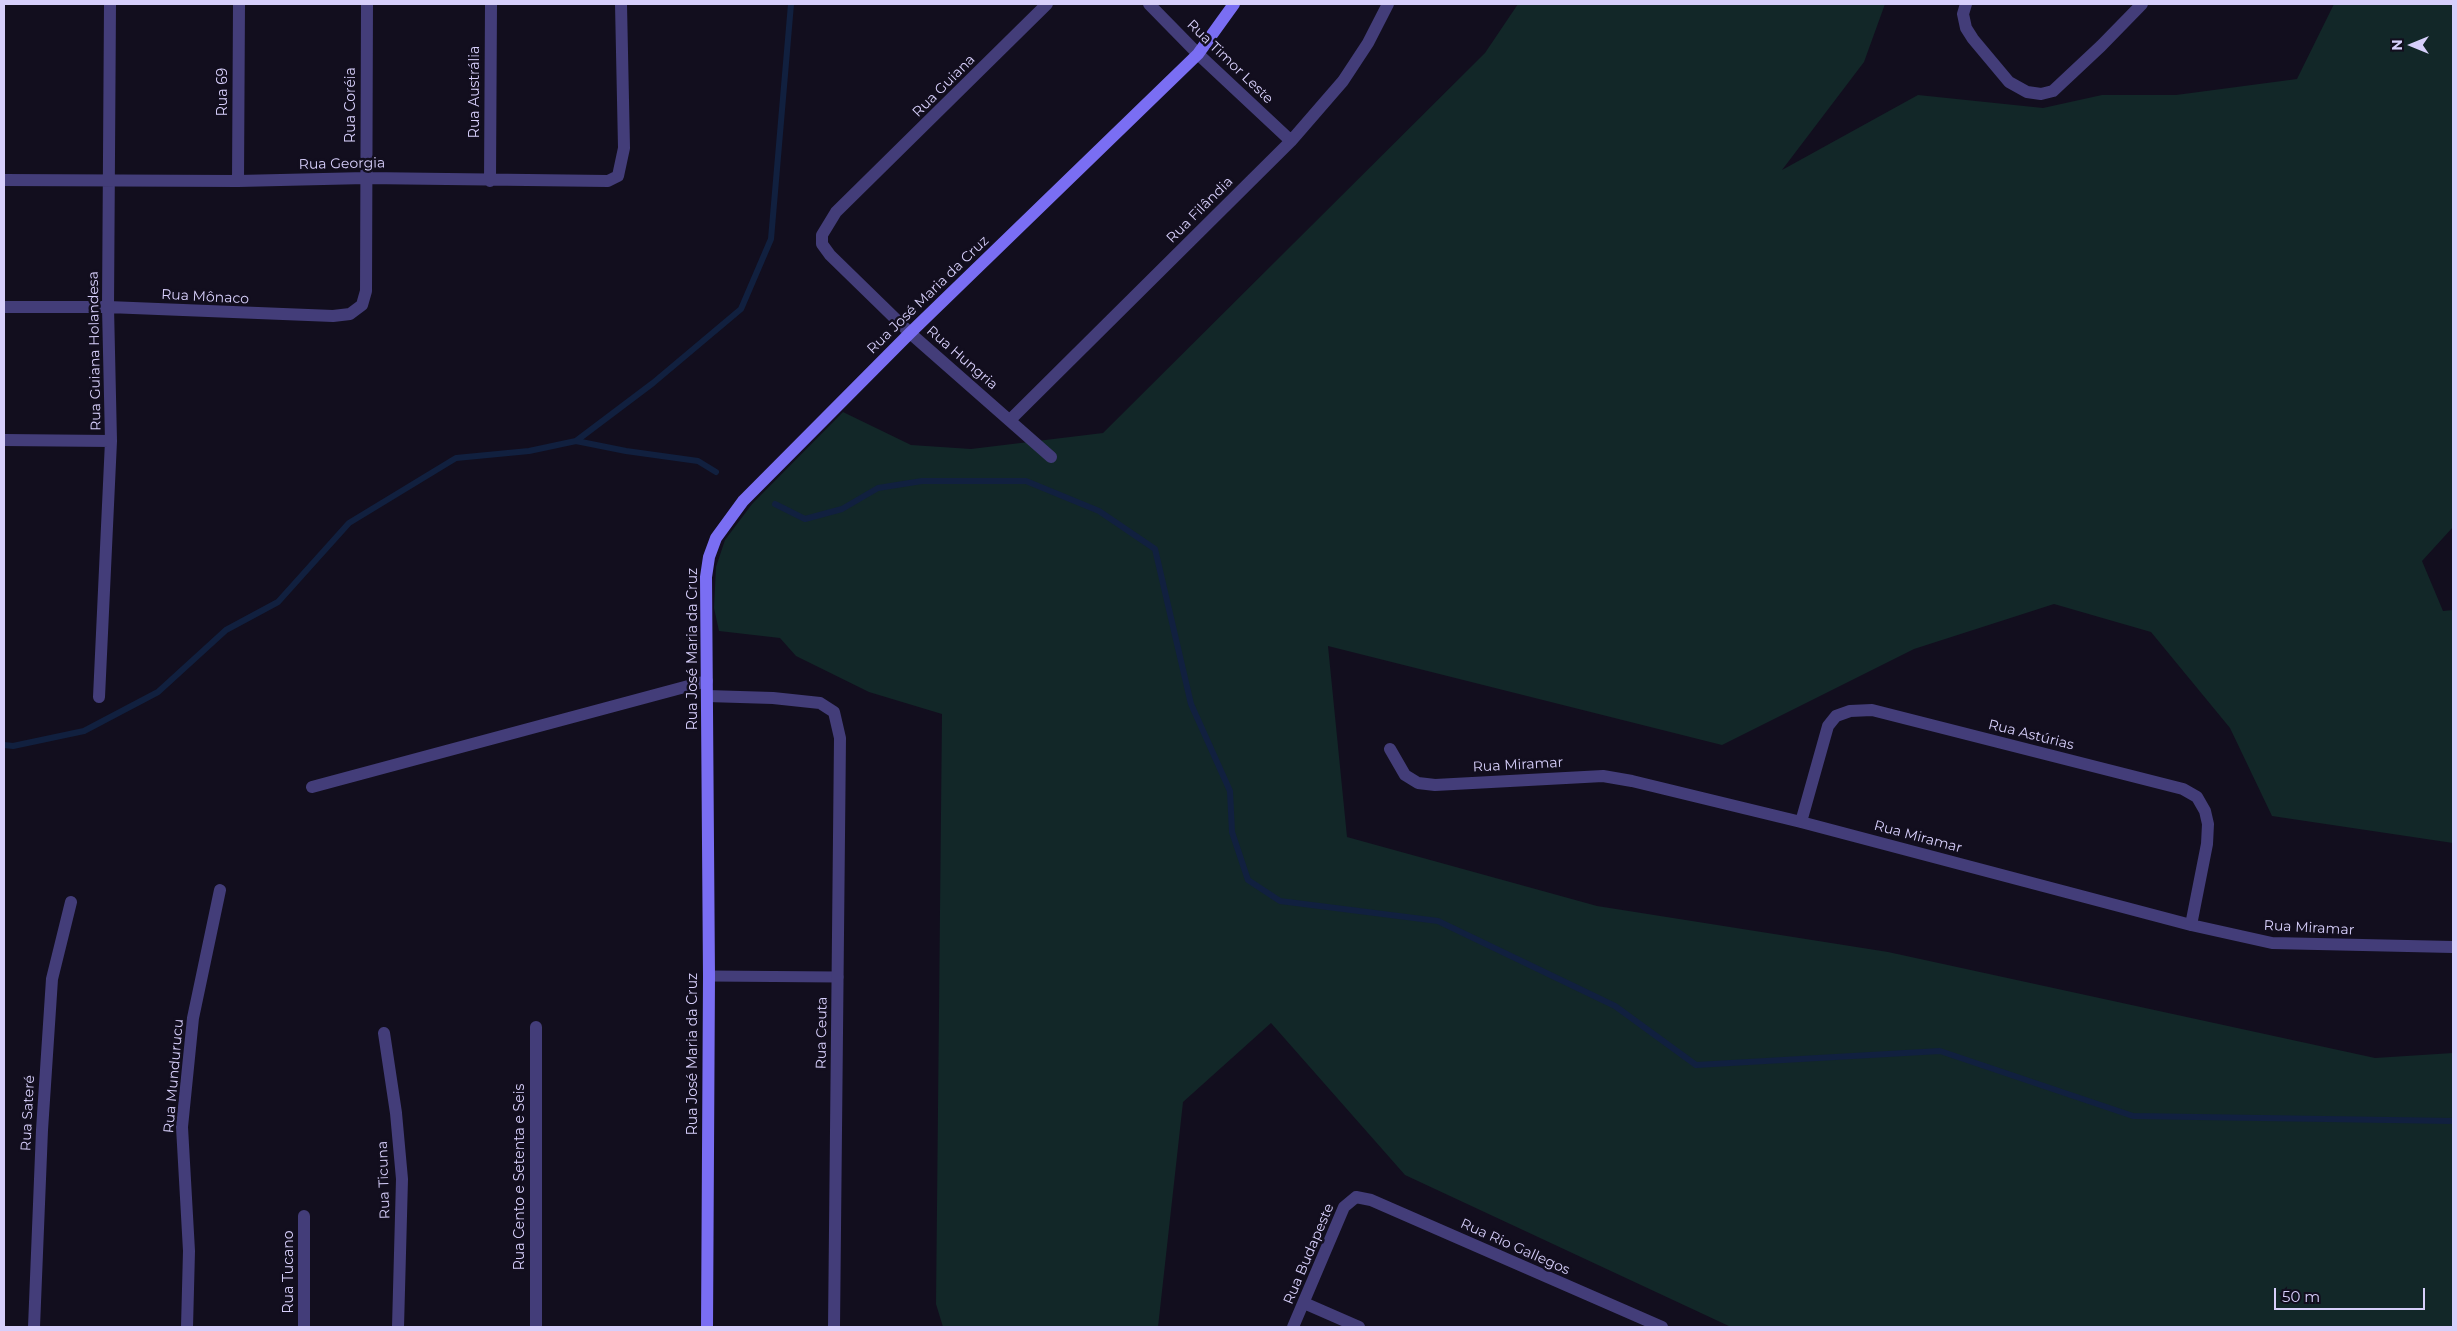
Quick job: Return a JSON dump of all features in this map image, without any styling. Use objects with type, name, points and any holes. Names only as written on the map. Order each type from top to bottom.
[{"type":"street","name":"Rua Guiana Holandesa","points":[[99,697],[111,441],[108,308],[110,4]]},
{"type":"street","name":"Rua 69","points":[[238,181],[239,4]]},
{"type":"street","name":"Rua Coréia","points":[[365,265],[367,4]]},
{"type":"street","name":"Rua Austrália","points":[[490,181],[491,4]]},
{"type":"street","name":"Rua Georgia","points":[[4,180],[238,181],[366,178],[608,181],[618,176],[622,166],[624,148],[621,116],[621,4]]},
{"type":"street","name":"Rua Guiana","points":[[862,189],[1047,4]]},
{"type":"street","name":"Rua Timor Leste","points":[[1149,4],[1198,54],[1291,141]]},
{"type":"street","name":"Rua José Maria da Cruz","points":[[707,1327],[709,976],[706,577],[709,557],[716,538],[743,501],[910,333],[1198,54],[1234,4]]},
{"type":"street","name":"Rua Filândia","points":[[1010,420],[1291,141],[1343,81],[1368,43],[1388,4]]},
{"type":"street","points":[[1966,4],[1963,14],[1966,28],[2009,82],[2027,92],[2041,94],[2053,91],[2142,4]]},
{"type":"street","name":"Rua Hungria","points":[[862,189],[836,212],[822,236],[822,244],[830,255],[910,333],[1051,457]]},
{"type":"street","name":"Rua Mônaco","points":[[4,307],[108,308],[281,315],[350,314],[362,305],[366,291],[365,265]]},
{"type":"street","points":[[4,440],[111,441]]},
{"type":"street","points":[[312,787],[707,681]]},
{"type":"street","name":"Rua Ceuta","points":[[707,696],[773,698],[820,704],[834,712],[840,738],[834,1327]]},
{"type":"street","name":"Rua Astúrias","points":[[1801,822],[1828,726],[1836,716],[1850,710],[1872,710],[2182,788],[2197,797],[2205,811],[2208,824],[2207,844],[2191,925]]},
{"type":"street","name":"Rua Miramar","points":[[1390,749],[1406,775],[1418,782],[1435,785],[1603,776],[1801,822],[2191,925],[2272,943],[2453,947]]},
{"type":"street","name":"Rua Mundurucu","points":[[187,1327],[189,1252],[182,1127],[193,1018],[220,890]]},
{"type":"street","name":"Rua Sateré","points":[[34,1327],[42,1130],[52,979],[71,902]]},
{"type":"street","name":"Rua Cento e Setenta e Seis","points":[[536,1027],[536,1327]]},
{"type":"street","name":"Rua Ticuna","points":[[384,1033],[396,1113],[402,1179],[398,1327]]},
{"type":"street","name":"Rua Budapeste","points":[[1293,1327],[1344,1207],[1356,1197]]},
{"type":"street","name":"Rua Rio Gallegos","points":[[1356,1197],[1380,1204],[1662,1327]]},
{"type":"street","name":"Rua Tucano","points":[[304,1216],[304,1327]]},
{"type":"street","points":[[1304,1303],[1359,1327]]},
{"type":"lane","points":[[709,976],[838,977]]},
{"type":"green space","points":[[1518,4],[1885,4],[1864,62],[1782,170],[1918,95],[2043,108],[2102,95],[2176,95],[2297,79],[2334,4],[2453,4],[2453,527],[2422,561],[2443,611],[2453,610],[2453,843],[2272,816],[2230,728],[2151,632],[2054,604],[1914,649],[1722,745],[1328,646],[1347,837],[1597,906],[1888,952],[2375,1058],[2453,1053],[2453,1327],[1731,1327],[1405,1175],[1271,1023],[1183,1102],[1158,1327],[943,1327],[936,1304],[942,714],[869,692],[796,656],[780,638],[719,631],[714,608],[716,567],[725,540],[752,504],[843,412],[911,445],[971,449],[1103,433],[1485,53]]},
{"type":"waterway","points":[[576,441],[653,383],[741,309],[771,239],[791,4]]},
{"type":"waterway","points":[[4,745],[13,746],[84,731],[158,692],[226,630],[278,602],[349,523],[456,458],[529,451],[576,441],[626,451],[698,461],[716,472]]},
{"type":"waterway","points":[[775,504],[805,519],[842,509],[878,488],[922,481],[1026,481],[1099,511],[1155,549],[1191,704],[1230,791],[1232,832],[1248,880],[1280,901],[1438,921],[1615,1006],[1696,1065],[1940,1051],[2133,1116],[2453,1121]]}]
